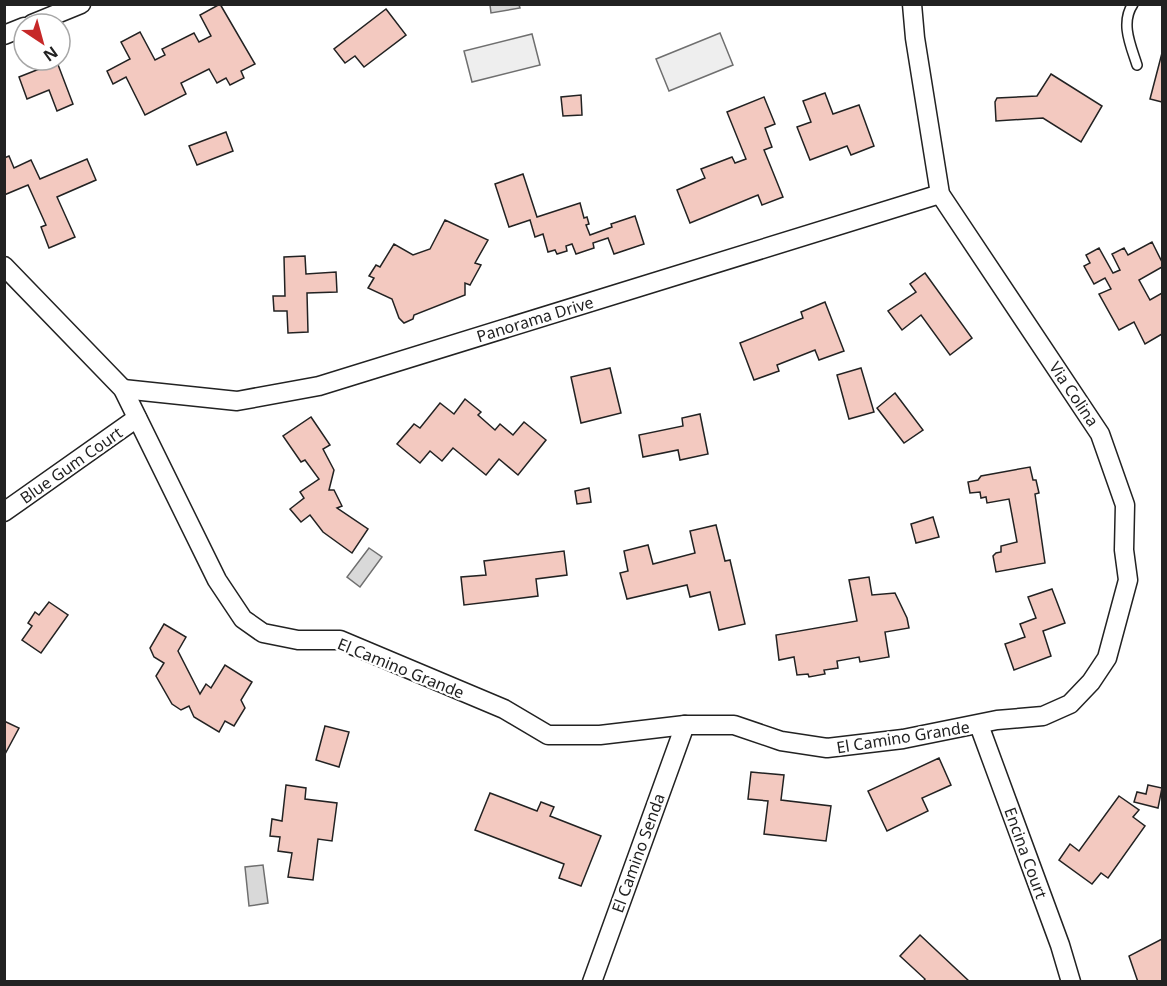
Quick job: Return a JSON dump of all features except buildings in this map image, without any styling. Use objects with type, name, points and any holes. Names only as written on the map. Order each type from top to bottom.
[{"type":"street","points":[[61,12],[81,4]]},
{"type":"street","name":"Via Colina","points":[[912,4],[915,38],[940,194],[1100,434],[1125,505],[1124,550],[1128,580],[1107,658],[1091,682],[1070,704],[1043,716],[998,720],[979,725]]},
{"type":"street","name":"Panorama Drive","points":[[123,388],[237,401],[319,386],[940,194]]},
{"type":"street","name":"El Camino Grande","points":[[4,266],[123,388],[217,580],[243,619],[263,633],[298,640],[340,640],[504,709],[548,735],[600,735],[685,725],[734,724],[781,741],[827,748],[903,739],[979,725]]},
{"type":"street","name":"Blue Gum Court","points":[[4,512],[137,418]]},
{"type":"street","name":"El Camino Senda","points":[[591,981],[685,725]]},
{"type":"street","name":"Encina Court","points":[[979,725],[1060,945],[1071,981]]},
{"type":"lane","points":[[1133,4],[1126,27],[1137,65]]},
{"type":"shaded area","points":[[490,5],[519,5],[520,8],[491,13]]},
{"type":"shaded area","points":[[720,33],[733,65],[669,91],[656,59]]},
{"type":"shaded area","points":[[532,34],[540,65],[472,82],[464,51]]},
{"type":"shaded area","points":[[369,548],[382,557],[360,587],[347,577]]},
{"type":"shaded area","points":[[263,865],[268,903],[249,906],[245,867]]}]
